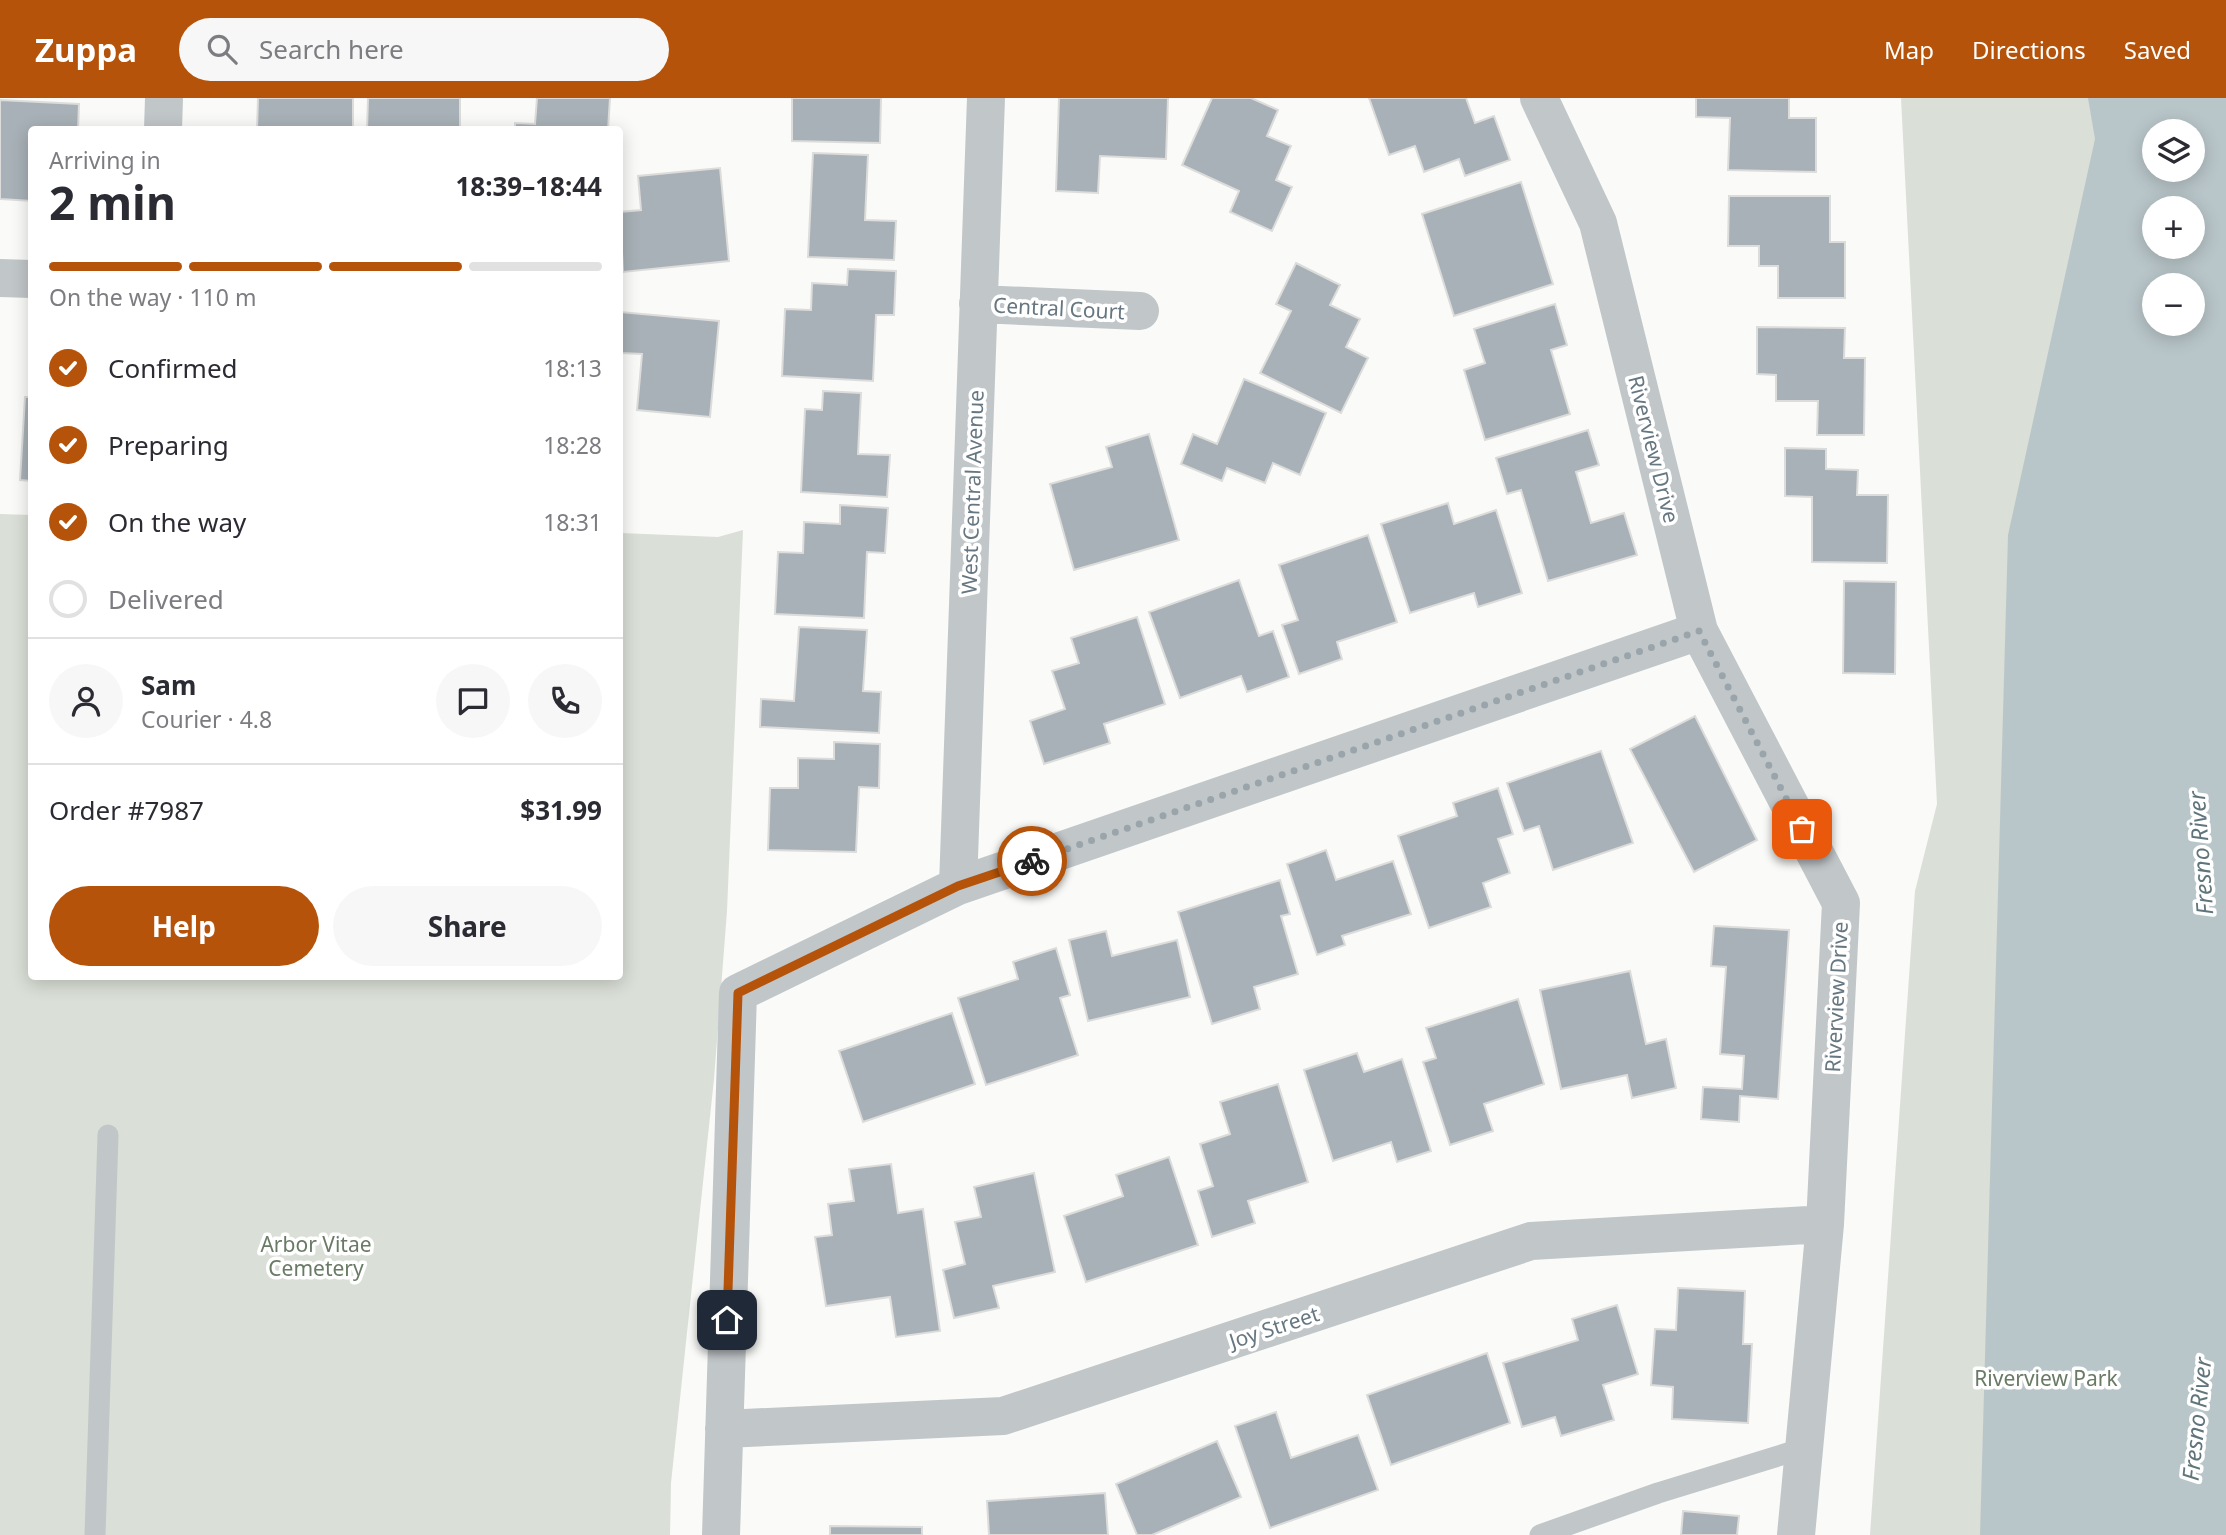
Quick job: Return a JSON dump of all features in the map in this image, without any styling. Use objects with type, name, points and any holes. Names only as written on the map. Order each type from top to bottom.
[{"type":"street","points":[[163,126],[164,98]]},
{"type":"street","name":"West Central Avenue","points":[[958,886],[986,98]]},
{"type":"street","name":"Riverview Drive","points":[[1539,98],[1598,223],[1699,631],[1840,903],[1825,1224],[1796,1535]]},
{"type":"street","points":[[0,278],[28,279]]},
{"type":"street","name":"Central Court","points":[[978,304],[1140,311]]},
{"type":"street","points":[[721,1535],[738,993],[958,886],[1699,631]]},
{"type":"street","name":"Joy Street","points":[[724,1429],[1003,1416],[1531,1241],[1825,1224]]},
{"type":"lane","points":[[95,1535],[108,1135]]},
{"type":"lane","points":[[1540,1535],[1658,1493],[1804,1448]]},
{"type":"green space","points":[[1901,98],[2226,98],[2226,1535],[1870,1535],[1915,891],[1937,804]]},
{"type":"green space","name":"Arbor Vitae Cemetery","points":[[0,514],[28,515],[28,980],[623,980],[623,533],[718,537],[743,530],[727,911],[714,1079],[671,1483],[670,1535],[0,1535]]},
{"type":"water","name":"Riverview Park","points":[[2088,98],[2226,98],[2226,1535],[1980,1535],[2008,535],[2095,139]]},
{"type":"building","points":[[258,98],[353,98],[353,126],[257,126]]},
{"type":"building","points":[[368,98],[460,98],[460,126],[367,126]]},
{"type":"building","points":[[537,98],[610,98],[608,126],[515,126],[515,123],[535,124]]},
{"type":"building","points":[[792,98],[881,98],[880,143],[792,141]]},
{"type":"building","points":[[1059,98],[1168,98],[1166,159],[1100,156],[1098,193],[1056,191]]},
{"type":"building","points":[[1212,98],[1251,98],[1278,110],[1267,136],[1291,146],[1276,180],[1292,187],[1272,231],[1230,212],[1239,191],[1182,165]]},
{"type":"building","points":[[1369,98],[1466,98],[1475,123],[1494,116],[1510,160],[1465,176],[1459,159],[1424,172],[1415,146],[1389,155]]},
{"type":"building","points":[[1696,98],[1789,98],[1789,118],[1816,118],[1816,172],[1728,170],[1730,118],[1696,117]]},
{"type":"building","points":[[0,100],[79,104],[78,126],[28,126],[28,201],[0,199]]},
{"type":"building","points":[[813,153],[868,155],[865,220],[896,221],[894,260],[808,257]]},
{"type":"building","points":[[720,168],[729,261],[623,272],[623,212],[641,210],[638,176]]},
{"type":"building","points":[[1521,182],[1553,284],[1454,316],[1422,214]]},
{"type":"building","points":[[1729,196],[1830,196],[1830,242],[1845,242],[1845,298],[1778,298],[1778,266],[1759,266],[1759,246],[1728,246]]},
{"type":"building","points":[[1296,263],[1340,285],[1330,305],[1360,319],[1346,347],[1368,358],[1341,413],[1260,373],[1291,311],[1276,304]]},
{"type":"building","points":[[848,269],[896,271],[894,315],[876,315],[873,381],[782,376],[785,309],[811,310],[812,283],[847,285]]},
{"type":"building","points":[[1555,304],[1567,345],[1551,350],[1570,414],[1485,440],[1464,370],[1485,363],[1474,329]]},
{"type":"building","points":[[623,312],[719,321],[710,417],[637,410],[642,354],[623,353]]},
{"type":"building","points":[[1757,327],[1845,328],[1844,358],[1865,358],[1864,435],[1817,435],[1818,401],[1776,401],[1776,375],[1757,374]]},
{"type":"building","points":[[1244,379],[1326,413],[1300,475],[1273,463],[1265,483],[1227,468],[1222,481],[1181,464],[1193,434],[1217,444]]},
{"type":"building","points":[[823,391],[861,393],[858,454],[890,455],[887,497],[801,492],[805,409],[822,410]]},
{"type":"building","points":[[25,397],[28,397],[28,481],[20,480]]},
{"type":"building","points":[[1588,430],[1599,465],[1576,472],[1591,523],[1624,513],[1637,555],[1548,581],[1521,490],[1507,494],[1496,458]]},
{"type":"building","points":[[1149,434],[1179,540],[1074,570],[1050,484],[1112,467],[1106,447]]},
{"type":"building","points":[[1785,448],[1826,449],[1826,469],[1858,470],[1857,495],[1888,495],[1887,563],[1812,562],[1812,497],[1785,496]]},
{"type":"building","points":[[1448,503],[1454,524],[1496,510],[1522,593],[1478,607],[1474,593],[1410,613],[1381,524]]},
{"type":"building","points":[[840,505],[888,508],[885,553],[867,552],[864,618],[775,614],[778,552],[803,553],[804,522],[840,524]]},
{"type":"building","points":[[1368,535],[1397,622],[1337,642],[1342,659],[1299,674],[1282,625],[1298,620],[1279,565]]},
{"type":"building","points":[[1239,580],[1259,636],[1273,631],[1289,677],[1247,692],[1241,676],[1180,698],[1149,612]]},
{"type":"building","points":[[1844,581],[1896,582],[1895,674],[1843,673]]},
{"type":"building","points":[[1137,617],[1165,704],[1104,724],[1110,743],[1044,764],[1030,721],[1065,709],[1052,671],[1079,663],[1071,638]]},
{"type":"building","points":[[799,627],[867,630],[863,691],[881,692],[879,733],[760,727],[761,699],[794,701]]},
{"type":"building","points":[[1695,716],[1757,840],[1694,872],[1630,749]]},
{"type":"building","points":[[834,742],[880,744],[879,788],[859,787],[856,852],[768,850],[770,788],[798,788],[798,758],[834,759]]},
{"type":"building","points":[[1601,751],[1633,843],[1553,870],[1539,826],[1524,831],[1507,783]]},
{"type":"building","points":[[1498,788],[1513,834],[1498,839],[1510,873],[1483,883],[1491,907],[1429,928],[1398,836],[1457,816],[1453,803]]},
{"type":"building","points":[[1326,850],[1336,880],[1393,861],[1411,914],[1342,936],[1345,945],[1317,955],[1287,864]]},
{"type":"building","points":[[1280,880],[1290,914],[1281,916],[1298,974],[1254,987],[1260,1009],[1212,1024],[1178,912]]},
{"type":"building","points":[[1714,926],[1789,930],[1778,1099],[1740,1096],[1739,1122],[1701,1119],[1703,1087],[1742,1089],[1744,1056],[1720,1054],[1726,967],[1711,966]]},
{"type":"building","points":[[1106,931],[1112,956],[1177,940],[1190,997],[1088,1021],[1069,940]]},
{"type":"building","points":[[1056,948],[1070,995],[1060,998],[1078,1055],[986,1085],[958,998],[1018,979],[1013,962]]},
{"type":"building","points":[[1630,971],[1646,1044],[1666,1039],[1676,1088],[1632,1098],[1627,1075],[1561,1089],[1540,990]]},
{"type":"building","points":[[1518,999],[1544,1084],[1484,1104],[1493,1131],[1450,1145],[1423,1062],[1436,1058],[1426,1028]]},
{"type":"building","points":[[952,1013],[975,1084],[863,1122],[839,1051]]},
{"type":"building","points":[[1357,1053],[1364,1072],[1402,1059],[1431,1151],[1397,1162],[1391,1142],[1333,1161],[1304,1070]]},
{"type":"building","points":[[1278,1084],[1308,1182],[1248,1201],[1255,1223],[1212,1237],[1198,1191],[1213,1186],[1200,1144],[1230,1134],[1220,1102]]},
{"type":"building","points":[[1169,1157],[1198,1245],[1086,1282],[1064,1216],[1123,1196],[1116,1175]]},
{"type":"building","points":[[891,1164],[898,1213],[923,1209],[940,1331],[896,1337],[890,1297],[826,1306],[815,1237],[832,1235],[828,1204],[854,1201],[849,1169]]},
{"type":"building","points":[[1034,1173],[1055,1272],[993,1286],[999,1308],[954,1318],[943,1270],[965,1264],[955,1222],[981,1217],[974,1187]]},
{"type":"building","points":[[1678,1288],[1745,1291],[1743,1344],[1752,1344],[1748,1423],[1672,1419],[1673,1387],[1651,1385],[1655,1329],[1676,1330]]},
{"type":"building","points":[[1617,1305],[1638,1374],[1603,1385],[1614,1420],[1561,1436],[1555,1417],[1522,1427],[1503,1363],[1578,1340],[1572,1319]]},
{"type":"building","points":[[1487,1353],[1510,1423],[1391,1465],[1367,1395]]},
{"type":"building","points":[[1276,1412],[1291,1458],[1358,1435],[1378,1490],[1270,1528],[1235,1426]]},
{"type":"building","points":[[1217,1441],[1241,1497],[1152,1535],[1137,1535],[1116,1484]]},
{"type":"building","points":[[1105,1493],[1108,1535],[989,1535],[987,1501]]},
{"type":"building","points":[[1683,1511],[1739,1516],[1737,1535],[1681,1535]]},
{"type":"building","points":[[830,1526],[922,1527],[922,1535],[830,1535]]},
{"type":"way so far","points":[[1032,861],[1699,631],[1802,829]]},
{"type":"route","points":[[727,1320],[738,993],[958,886],[1032,861]]},
{"type":"water label","name":"Fresno River","points":[[2200,853]]},
{"type":"water label","name":"Fresno River","points":[[2196,1419]]}]
